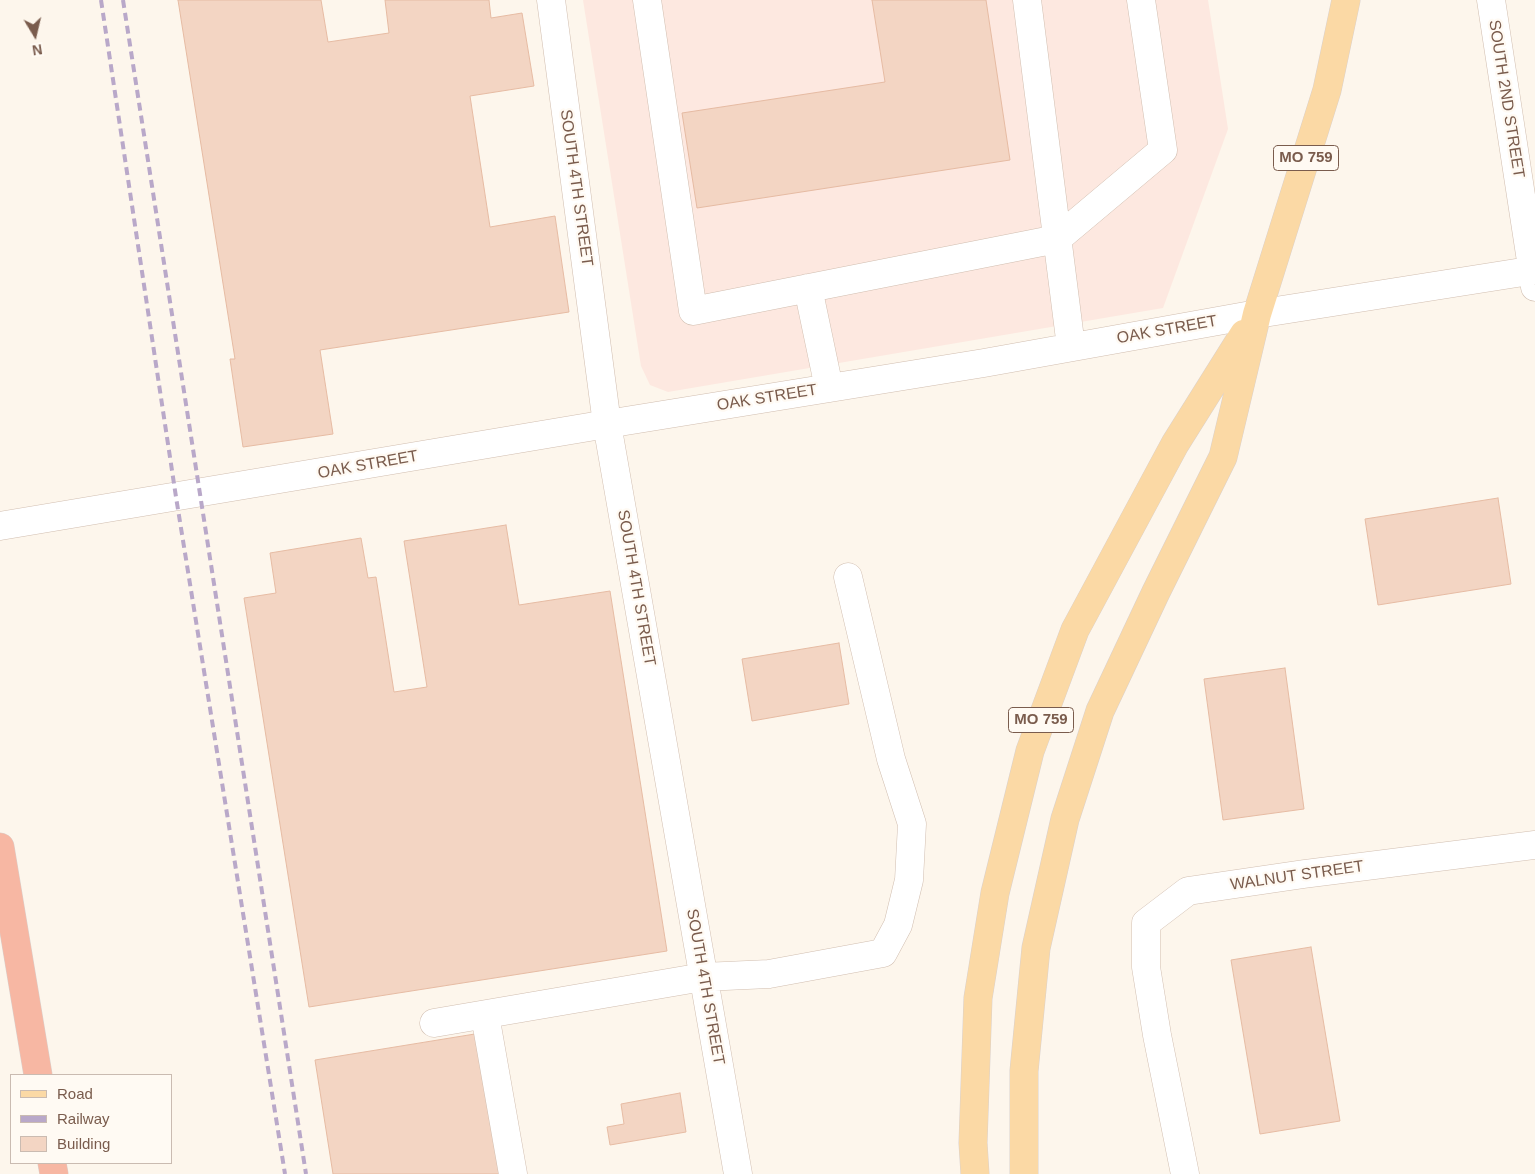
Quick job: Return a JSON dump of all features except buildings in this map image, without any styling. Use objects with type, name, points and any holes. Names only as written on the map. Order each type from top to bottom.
[{"type":"highway","points":[[0,847],[38,1074]]},
{"type":"main road","name":"MO 759","points":[[1024,1174],[1024,1071],[1036,948],[1065,819],[1100,711],[1223,456],[1257,314],[1327,90],[1346,0]]},
{"type":"main road","name":"MO 759","points":[[975,1174],[973,1143],[978,998],[995,893],[1030,751],[1075,630],[1175,444],[1257,314]]},
{"type":"street","name":"SOUTH 4TH STREET","points":[[551,0],[607,424],[738,1174]]},
{"type":"street","points":[[647,0],[693,310],[1057,239],[1162,150],[1141,0]]},
{"type":"street","points":[[1027,0],[1071,347]]},
{"type":"street","name":"SOUTH 2ND STREET","points":[[1491,0],[1534,276]]},
{"type":"street","name":"OAK STREET","points":[[0,526],[829,388],[1257,314],[1534,276]]},
{"type":"street","points":[[808,288],[829,388]]},
{"type":"street","points":[[434,1023],[703,977],[769,974],[883,953],[898,925],[909,880],[912,824],[891,759],[848,576]]},
{"type":"street","name":"WALNUT STREET","points":[[1185,1174],[1176,1137],[1151,1000],[1146,967],[1146,923],[1188,892],[1304,874],[1535,845]]},
{"type":"street","points":[[485,1015],[513,1174]]},
{"type":"shaded area","points":[[583,0],[1208,0],[1228,129],[1163,308],[668,392],[650,385],[641,366]]},
{"type":"railway","points":[[101,0],[176,497],[285,1174]]},
{"type":"railway","points":[[123,0],[306,1174]]}]
